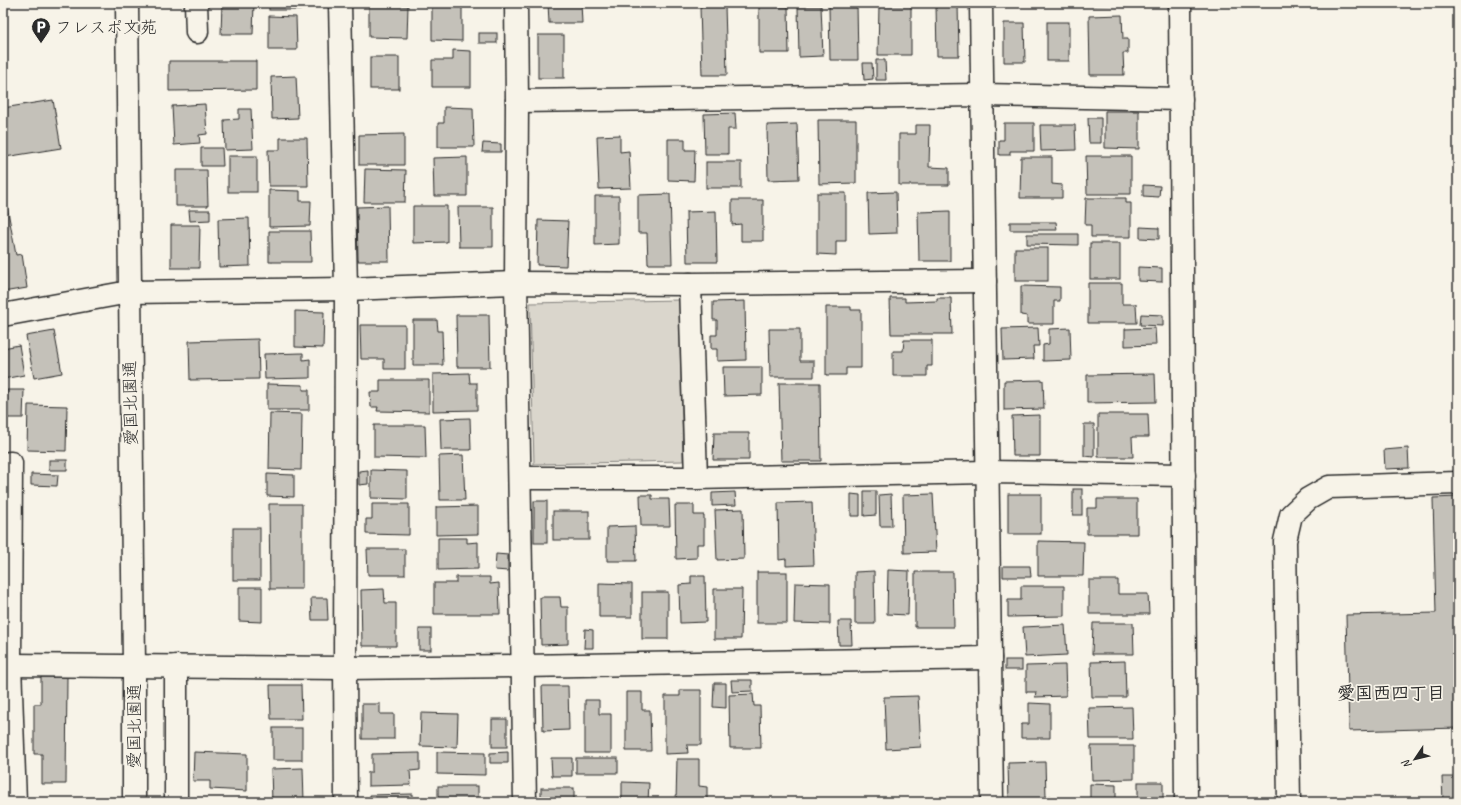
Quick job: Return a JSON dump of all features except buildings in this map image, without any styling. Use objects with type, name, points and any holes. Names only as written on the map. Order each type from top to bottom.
[{"type":"street","name":"愛国北園通","points":[[126,3],[134,666],[134,802]]},
{"type":"street","points":[[196,3],[196,32]]},
{"type":"street","points":[[340,3],[346,289],[346,802]]},
{"type":"street","points":[[516,3],[516,283],[525,802]]},
{"type":"street","points":[[981,3],[992,802]]},
{"type":"street","points":[[1180,3],[1186,802]]},
{"type":"street","points":[[517,101],[982,95],[1181,99]]},
{"type":"street","points":[[3,315],[129,292],[346,289],[516,283],[690,284],[985,281]]},
{"type":"street","points":[[690,284],[696,478]]},
{"type":"street","points":[[3,464],[11,463],[10,665],[15,802]]},
{"type":"street","points":[[520,478],[696,478],[987,472],[1184,475]]},
{"type":"street","points":[[1289,802],[1285,541],[1290,515],[1308,499],[1329,487],[1458,483]]},
{"type":"street","points":[[10,665],[345,668],[990,658]]},
{"type":"street","points":[[176,666],[176,802]]},
{"type":"shaded area","points":[[679,300],[683,461],[534,464],[530,303]]},
{"type":"place","name":"フレスポ文苑","points":[[41,44]]},
{"type":"district","name":"愛国西四丁目","points":[[1391,693]]}]
